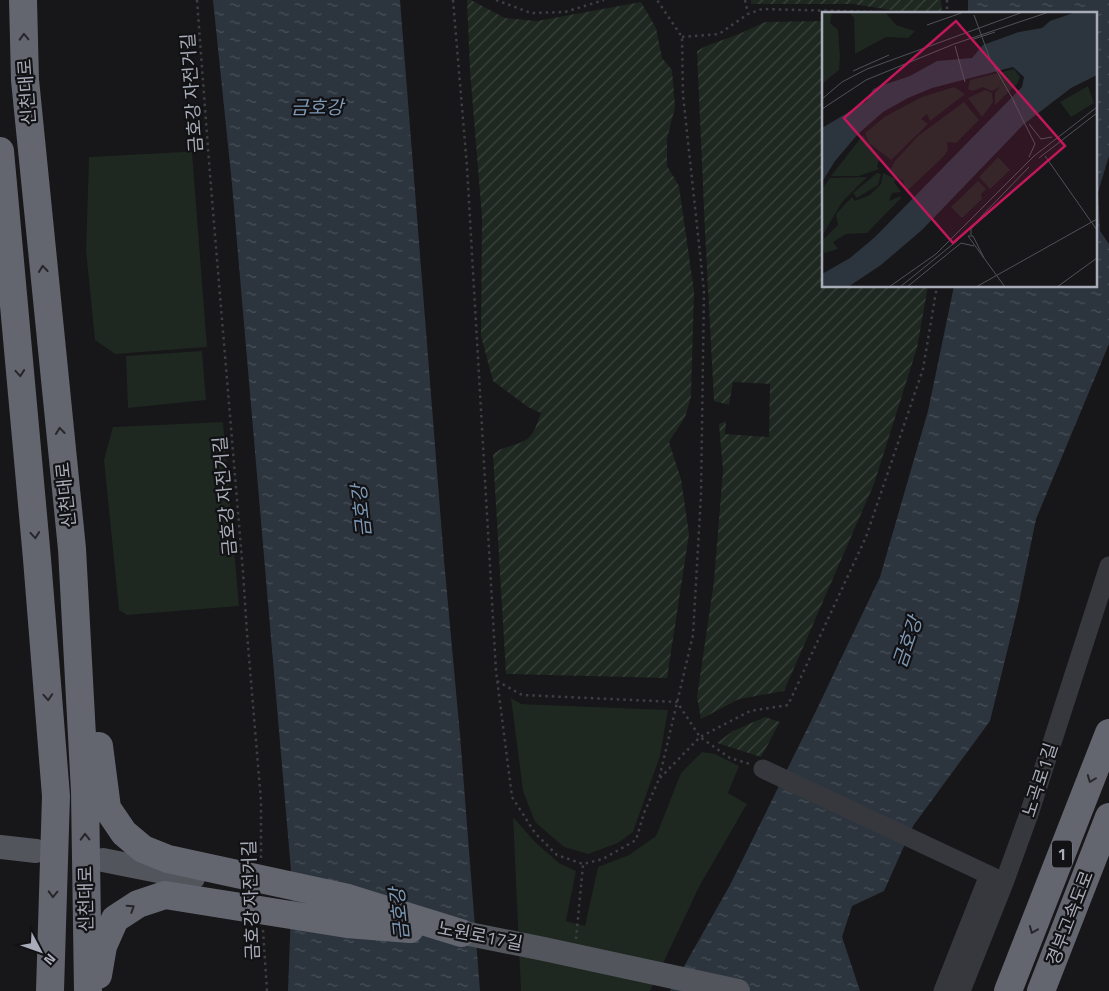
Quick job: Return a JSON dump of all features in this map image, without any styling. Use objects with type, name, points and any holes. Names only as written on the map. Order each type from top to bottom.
[{"type":"highway","name":"신천대로","points":[[23,0],[25,80],[72,549],[85,792],[88,991]]},
{"type":"highway","name":"신천대로","points":[[0,150],[37,559],[56,796],[50,991]]},
{"type":"highway","points":[[0,218],[17,340]]},
{"type":"highway","points":[[72,549],[107,808],[124,833],[143,849],[168,859],[348,898],[461,932]]},
{"type":"highway","name":"경부고속도로","points":[[1012,983],[1109,733]]},
{"type":"highway","name":"경부고속도로","points":[[1042,988],[1109,817]]},
{"type":"highway","points":[[96,991],[102,946],[115,919],[138,904],[165,895],[347,924],[461,932]]},
{"type":"main road","points":[[0,847],[36,851]]},
{"type":"main road","name":"노원로17길","points":[[103,860],[461,932],[738,991]]},
{"type":"street","name":"노곡로1길","points":[[961,991],[996,879],[1032,805],[1109,566]]},
{"type":"street","points":[[763,769],[996,879],[943,991]]},
{"type":"path","name":"금호강 자전거길","points":[[197,0],[261,802],[261,863]]},
{"type":"path","points":[[453,0],[467,167],[497,681],[512,797],[535,833],[557,855],[583,864],[603,859],[636,840],[644,813],[659,779],[693,634],[701,494],[704,291],[683,95],[682,37],[657,0]]},
{"type":"path","points":[[496,0],[531,14],[565,12],[604,0]]},
{"type":"path","points":[[745,0],[748,14]]},
{"type":"path","points":[[682,37],[719,34],[748,14],[762,9],[878,12]]},
{"type":"path","points":[[659,779],[700,737],[750,711],[788,705],[866,537],[923,369],[937,288]]},
{"type":"path","points":[[497,681],[522,695],[677,702]]},
{"type":"path","points":[[677,702],[700,737],[730,758],[763,769]]},
{"type":"path","points":[[574,956],[583,864]]},
{"type":"path","name":"금호강 자전거길","points":[[262,922],[267,991]]},
{"type":"shaded area","points":[[467,0],[471,0],[505,18],[537,21],[641,2],[656,28],[662,58],[672,70],[675,107],[667,139],[667,166],[679,186],[694,291],[691,397],[685,417],[669,442],[681,479],[689,534],[667,678],[506,674],[493,455],[501,449],[528,439],[541,413],[528,407],[493,381],[481,336],[482,217],[470,71]]},
{"type":"shaded area","points":[[751,0],[941,0],[942,12],[903,12],[853,4],[751,4]]},
{"type":"shaded area","points":[[822,21],[822,288],[928,288],[917,348],[874,484],[784,691],[739,699],[701,719],[697,697],[714,581],[723,470],[719,424],[726,421],[725,434],[769,437],[770,384],[733,382],[729,405],[714,401],[697,51],[765,22]]},
{"type":"shaded area","points":[[192,152],[207,347],[115,354],[95,340],[86,251],[89,157]]},
{"type":"shaded area","points":[[202,351],[206,400],[128,408],[126,356]]},
{"type":"shaded area","points":[[223,422],[239,606],[127,615],[119,610],[104,460],[113,427]]},
{"type":"shaded area","points":[[511,698],[521,704],[668,710],[660,756],[633,832],[618,843],[588,854],[564,847],[535,822],[523,791]]},
{"type":"shaded area","points":[[765,717],[780,722],[761,757],[717,743],[733,731]]},
{"type":"shaded area","points":[[702,752],[715,754],[739,766],[728,793],[747,804],[700,885],[650,991],[521,991],[513,817],[535,842],[559,863],[576,871],[566,921],[585,926],[598,867],[629,855],[656,836],[681,773]]},
{"type":"water","name":"금호강","points":[[213,0],[400,0],[480,991],[288,991],[292,882],[232,184]]},
{"type":"water","name":"금호강","points":[[968,0],[1109,0],[1109,156],[1098,192],[1100,231],[1109,244],[1109,344],[1036,519],[1018,607],[990,721],[913,826],[884,891],[852,906],[842,937],[860,991],[670,991],[730,885],[880,577],[928,411],[954,288],[1096,288],[1096,12],[968,12]]}]
